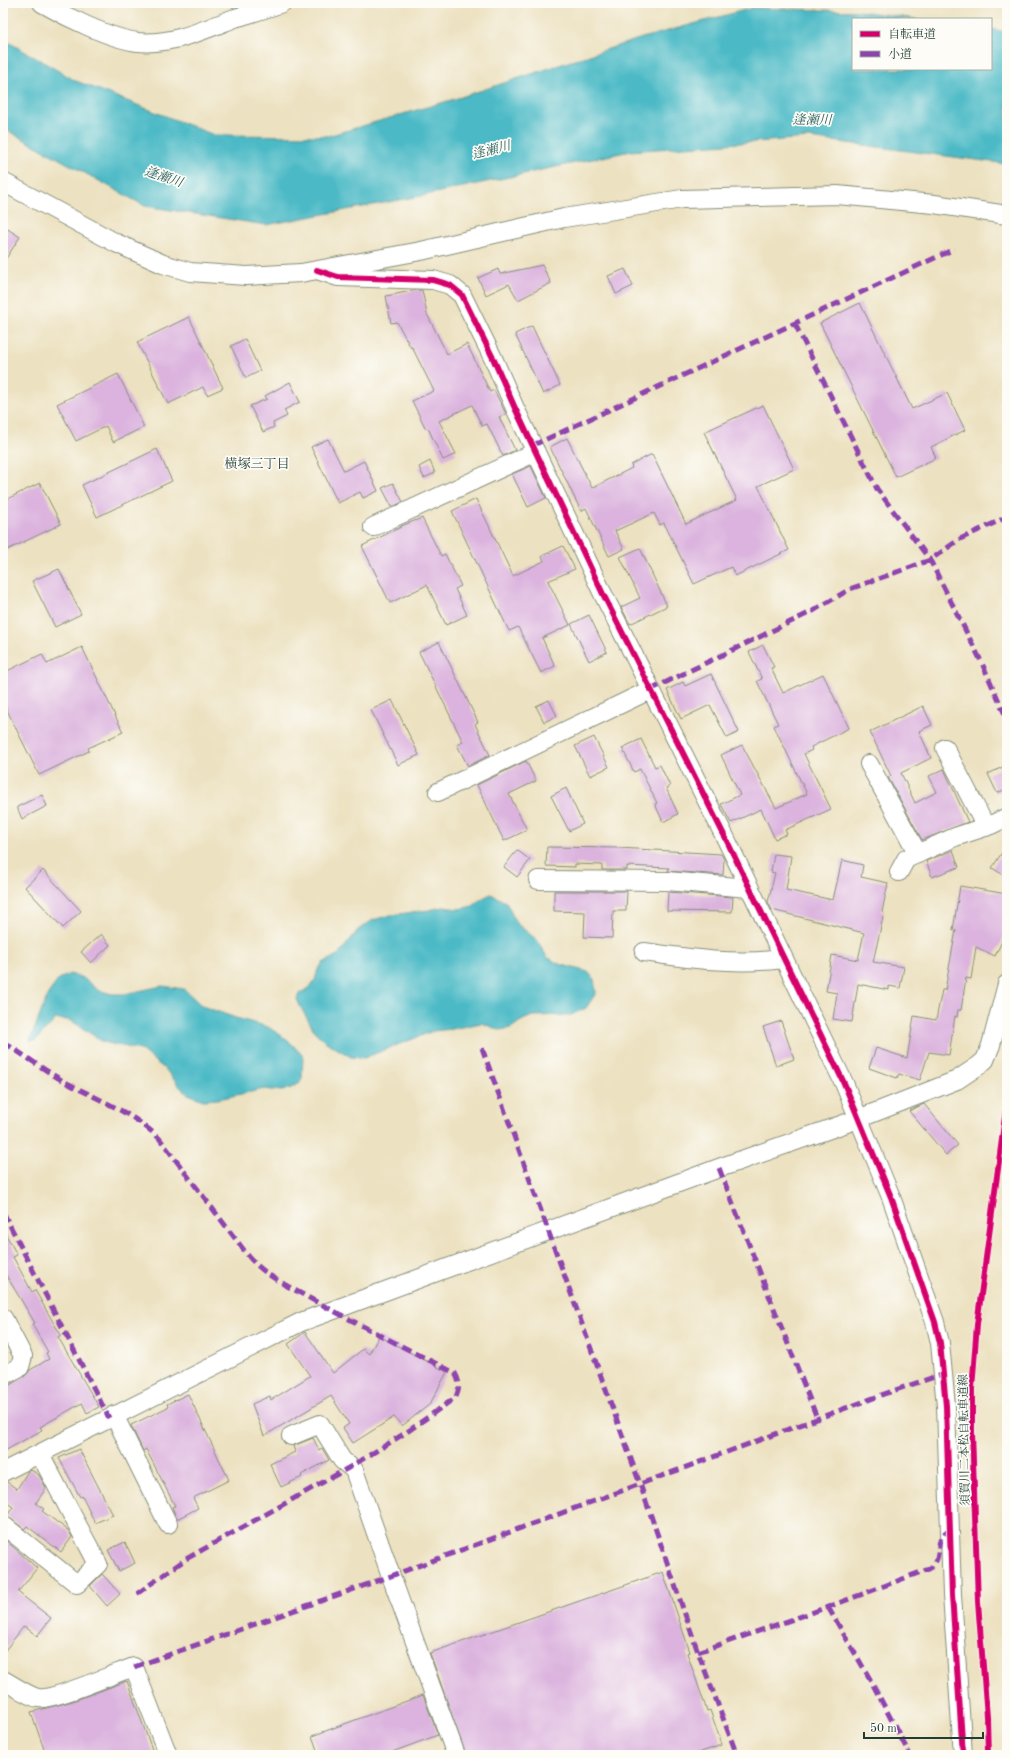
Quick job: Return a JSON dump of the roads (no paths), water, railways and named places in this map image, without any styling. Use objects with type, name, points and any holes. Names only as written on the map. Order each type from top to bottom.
[{"type":"street","points":[[42,3],[108,35],[138,42],[157,42],[203,32],[236,18],[282,3]]},
{"type":"street","points":[[3,182],[116,243],[163,264],[190,272],[213,275],[287,275],[421,251],[564,218],[682,199],[837,195],[934,204],[1007,215]]},
{"type":"street","points":[[317,270],[338,277],[433,280],[444,283],[456,289],[466,302],[650,690],[717,821],[844,1083],[891,1198],[935,1322],[940,1343],[946,1406],[952,1596],[963,1755]]},
{"type":"street","points":[[373,527],[536,452]]},
{"type":"street","points":[[438,792],[650,690]]},
{"type":"street","points":[[946,748],[986,827]]},
{"type":"street","points":[[870,764],[918,854]]},
{"type":"street","points":[[899,872],[906,860],[955,837],[986,827],[1007,817]]},
{"type":"street","points":[[538,880],[667,881],[749,888]]},
{"type":"street","points":[[644,952],[721,962],[755,962],[783,959]]},
{"type":"street","points":[[3,1472],[301,1322],[719,1168],[858,1119],[957,1080],[985,1060],[991,1045],[1007,984]]},
{"type":"street","points":[[3,1318],[23,1356],[20,1367],[3,1376]]},
{"type":"street","points":[[114,1416],[168,1524]]},
{"type":"street","points":[[291,1436],[320,1424],[342,1460],[354,1470],[456,1755]]},
{"type":"street","points":[[3,1525],[77,1584],[98,1564],[40,1454]]},
{"type":"street","points":[[3,1680],[36,1698],[42,1699],[68,1691],[134,1666],[168,1755]]},
{"type":"water","name":"逢瀬川","points":[[752,8],[858,11],[909,18],[852,18],[852,70],[992,70],[992,29],[1007,32],[1007,164],[809,138],[630,151],[421,196],[266,225],[145,206],[3,128],[3,39],[76,81],[214,135],[328,136],[458,98],[642,38]]},
{"type":"water","points":[[491,894],[507,903],[516,923],[537,940],[547,957],[559,964],[588,972],[594,979],[596,993],[586,1008],[571,1015],[532,1016],[511,1028],[500,1030],[481,1023],[433,1031],[364,1058],[351,1057],[326,1042],[315,1032],[297,999],[299,994],[310,987],[315,980],[318,969],[323,963],[339,954],[358,930],[373,920],[391,915],[443,907],[459,909],[473,906],[481,899]]},
{"type":"water","points":[[70,974],[83,978],[98,990],[112,994],[124,994],[162,986],[184,989],[202,1006],[268,1027],[288,1040],[303,1056],[302,1078],[300,1083],[282,1091],[264,1089],[218,1099],[203,1100],[188,1094],[166,1070],[141,1050],[103,1042],[68,1020],[56,1019],[36,1040],[30,1041],[48,994],[59,979]]},
{"type":"district","name":"横塚三丁目","points":[[257,463]]}]
